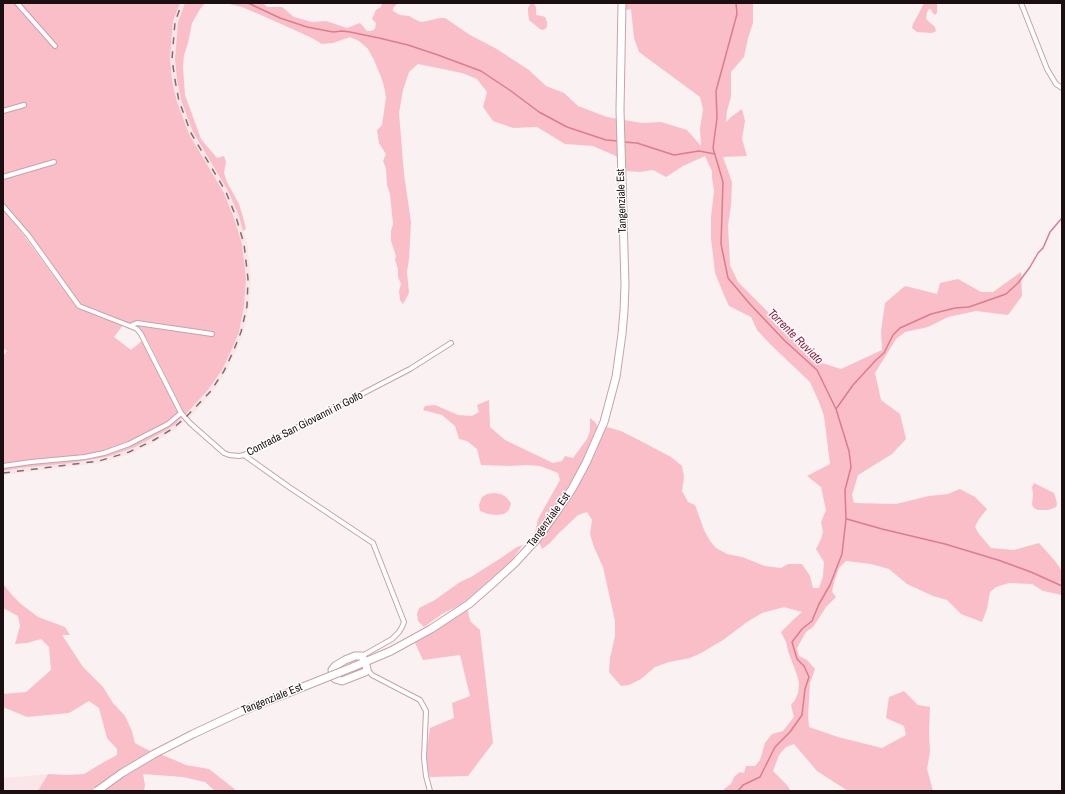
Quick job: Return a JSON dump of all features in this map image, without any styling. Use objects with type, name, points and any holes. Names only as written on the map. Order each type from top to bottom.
[{"type":"main road","name":"Tangenziale Est","points":[[97,791],[122,773],[154,754],[193,734],[240,712],[353,667],[363,659],[391,651],[431,629],[469,604],[494,583],[537,539],[556,514],[586,463],[604,422],[616,377],[622,334],[625,285],[620,110],[622,3]]},
{"type":"main road","points":[[355,656],[363,659],[367,669],[365,672],[342,681],[335,679],[332,670],[335,666],[355,656]]},
{"type":"street","points":[[17,3],[55,46]]},
{"type":"street","points":[[1020,3],[1047,69],[1056,84],[1062,88]]},
{"type":"street","points":[[3,111],[24,105]]},
{"type":"street","points":[[3,178],[54,162]]},
{"type":"street","name":"Contrada San Giovanni in Golfo","points":[[3,206],[28,235],[79,306],[137,329],[141,334],[181,413],[191,424],[224,453],[229,455],[244,455],[384,384],[451,343]]},
{"type":"street","points":[[130,326],[137,323],[212,334]]},
{"type":"street","points":[[3,466],[17,463],[85,457],[104,452],[129,444],[149,434],[168,424],[181,413]]},
{"type":"street","points":[[244,455],[373,543],[404,622],[402,627],[392,639],[363,659]]},
{"type":"street","points":[[367,669],[372,676],[420,700],[426,711],[424,758],[426,776],[430,791]]},
{"type":"shaded area","points":[[3,3],[180,3],[173,21],[170,59],[172,81],[177,102],[189,134],[224,193],[234,218],[242,244],[246,279],[244,306],[239,332],[231,351],[222,370],[208,390],[185,415],[147,339],[141,332],[80,305],[3,204]]},
{"type":"shaded area","points":[[180,3],[185,3],[178,22],[175,59],[181,100],[193,132],[228,191],[239,216],[247,243],[251,279],[249,306],[243,333],[226,372],[212,393],[187,420],[155,442],[130,454],[100,463],[3,475],[3,470],[170,427],[191,409],[208,391],[222,370],[239,332],[244,306],[246,279],[242,244],[224,193],[189,134],[177,102],[172,81],[170,59],[173,21]]},
{"type":"shaded area","points":[[185,3],[205,3],[192,23],[184,55],[183,67],[185,95],[201,139],[217,158],[224,156],[226,162],[224,173],[227,182],[239,204],[246,229],[243,231],[239,216],[228,191],[193,132],[181,100],[175,59],[178,22]]},
{"type":"shaded area","points":[[225,3],[263,3],[267,7],[282,7],[294,17],[312,22],[326,21],[347,28],[360,23],[367,31],[371,31],[375,29],[376,23],[372,19],[376,10],[381,7],[382,3],[398,3],[393,8],[393,11],[400,15],[409,16],[418,21],[422,22],[445,18],[470,35],[495,48],[529,70],[546,86],[564,93],[578,106],[607,117],[642,123],[661,122],[687,130],[701,146],[700,128],[703,109],[700,97],[639,52],[634,38],[631,9],[625,10],[625,3],[753,3],[753,23],[744,57],[731,72],[731,97],[726,122],[742,109],[745,121],[742,139],[747,156],[723,157],[732,182],[731,206],[728,225],[730,265],[738,282],[768,312],[784,331],[795,341],[810,347],[819,362],[841,369],[882,350],[881,331],[885,303],[905,286],[937,294],[940,283],[958,279],[981,292],[993,292],[1021,272],[1022,296],[1008,315],[976,311],[948,317],[928,327],[905,332],[896,339],[875,373],[881,400],[900,414],[906,439],[892,454],[858,475],[852,495],[854,503],[896,504],[929,496],[948,494],[960,489],[975,497],[987,509],[975,527],[991,548],[1014,550],[1039,543],[1062,571],[1062,595],[1043,591],[1032,584],[1009,583],[996,587],[990,592],[987,609],[982,622],[961,614],[947,600],[933,596],[907,584],[889,569],[871,564],[846,561],[839,568],[834,582],[832,592],[836,597],[826,607],[813,627],[806,632],[797,648],[799,656],[807,660],[815,669],[810,683],[808,716],[809,727],[838,737],[882,748],[906,735],[904,726],[886,718],[889,697],[904,691],[918,705],[930,707],[930,752],[927,769],[933,791],[848,791],[817,771],[794,744],[786,747],[779,755],[773,771],[791,791],[724,791],[724,789],[731,784],[734,777],[740,772],[744,773],[746,766],[755,766],[760,760],[765,743],[772,734],[783,731],[794,717],[791,705],[798,693],[799,683],[786,642],[781,632],[802,612],[784,607],[762,613],[701,653],[690,658],[669,662],[655,667],[641,679],[629,685],[621,686],[609,672],[610,658],[615,636],[615,621],[603,567],[590,534],[592,520],[587,512],[578,515],[542,549],[539,542],[574,491],[604,429],[607,427],[621,431],[633,437],[671,457],[682,466],[684,477],[682,491],[688,502],[695,505],[704,530],[716,548],[727,554],[742,557],[765,566],[781,568],[788,564],[802,564],[810,576],[813,588],[819,588],[823,576],[824,562],[816,549],[823,532],[821,522],[826,510],[821,487],[807,476],[830,464],[824,416],[810,382],[757,330],[751,317],[729,306],[715,273],[711,238],[711,217],[714,191],[712,171],[705,156],[683,166],[666,177],[653,170],[639,172],[627,171],[616,156],[593,146],[565,144],[537,127],[513,128],[493,121],[483,107],[487,92],[477,79],[462,73],[418,64],[409,72],[403,90],[399,113],[404,174],[411,222],[407,272],[409,293],[403,304],[400,300],[399,291],[401,284],[398,277],[398,269],[395,260],[396,256],[391,241],[393,224],[390,194],[387,185],[386,168],[383,161],[386,154],[379,143],[377,130],[382,125],[386,97],[381,77],[368,49],[359,41],[350,37],[333,43],[322,44],[312,38],[242,7]]},
{"type":"shaded area","points":[[531,3],[536,7],[536,15],[545,17],[547,27],[543,30],[529,20],[528,8]]},
{"type":"shaded area","points":[[924,3],[937,3],[937,13],[935,15],[931,9],[927,12],[926,19],[935,27],[936,31],[932,33],[917,32],[912,28]]},
{"type":"shaded area","points":[[3,210],[25,237],[75,305],[123,325],[114,337],[131,350],[143,340],[181,418],[176,424],[135,447],[110,456],[71,463],[3,471],[3,356],[7,351],[3,348]]},
{"type":"shaded area","points":[[489,400],[490,427],[505,440],[553,463],[562,461],[565,456],[573,458],[587,439],[590,431],[590,418],[598,427],[583,461],[569,487],[536,535],[535,533],[538,519],[560,480],[558,473],[540,466],[481,465],[477,449],[467,441],[459,439],[455,426],[442,415],[423,410],[425,406],[435,405],[458,415],[472,416],[479,412],[477,405]]},
{"type":"shaded area","points":[[1034,483],[1054,493],[1057,504],[1056,507],[1048,510],[1038,510],[1034,508],[1032,505],[1032,487]]},
{"type":"shaded area","points":[[487,494],[501,494],[511,503],[509,510],[504,514],[488,514],[480,511],[479,505],[482,497]]},
{"type":"shaded area","points":[[523,545],[511,561],[462,604],[442,614],[424,627],[418,621],[417,614],[419,608],[435,600],[460,582],[471,577],[517,547]]},
{"type":"shaded area","points":[[3,584],[21,604],[38,617],[65,627],[70,635],[62,635],[83,667],[103,687],[113,703],[125,716],[132,731],[135,743],[186,765],[209,769],[237,791],[215,791],[205,782],[183,777],[143,774],[145,785],[144,791],[38,791],[48,774],[84,774],[117,755],[117,749],[107,738],[99,708],[89,701],[69,713],[27,717],[3,707],[3,694],[26,692],[51,670],[49,647],[41,639],[27,643],[15,644],[20,626],[18,616],[3,608]]},
{"type":"shaded area","points":[[468,610],[471,622],[480,630],[493,743],[468,776],[430,777],[426,753],[430,728],[454,718],[452,703],[470,696],[460,655],[423,660],[415,643]]},
{"type":"shaded area","points":[[48,774],[38,791],[3,791],[3,778]]},
{"type":"waterway","points":[[248,3],[280,18],[307,27],[333,32],[350,32],[408,45],[481,71],[539,112],[567,127],[606,140],[618,141]]},
{"type":"waterway","name":"Torrente Ruviato","points":[[736,3],[737,14],[716,91],[717,118],[713,148],[723,182],[721,244],[728,278],[784,340],[817,370],[836,409],[849,451],[851,467],[845,490],[846,519],[842,554],[830,585],[819,604],[812,621],[802,629],[792,642],[797,659],[804,666],[809,677],[805,689],[802,715],[790,732],[775,747],[760,777],[743,785],[738,791]]},
{"type":"waterway","points":[[623,142],[637,143],[674,155],[699,151],[715,154]]},
{"type":"waterway","points":[[836,409],[853,385],[884,353],[893,335],[900,328],[931,314],[955,308],[969,307],[1006,294],[1018,283],[1030,267],[1038,253],[1043,248],[1050,232],[1062,218]]},
{"type":"waterway","points":[[847,519],[945,544],[998,560],[1031,572],[1062,586]]},
{"type":"railway","points":[[3,473],[99,461],[129,452],[154,440],[172,429],[185,418],[210,392],[224,371],[241,332],[247,306],[248,279],[244,244],[236,217],[226,192],[191,133],[179,101],[175,80],[172,59],[175,22],[182,3]]}]
